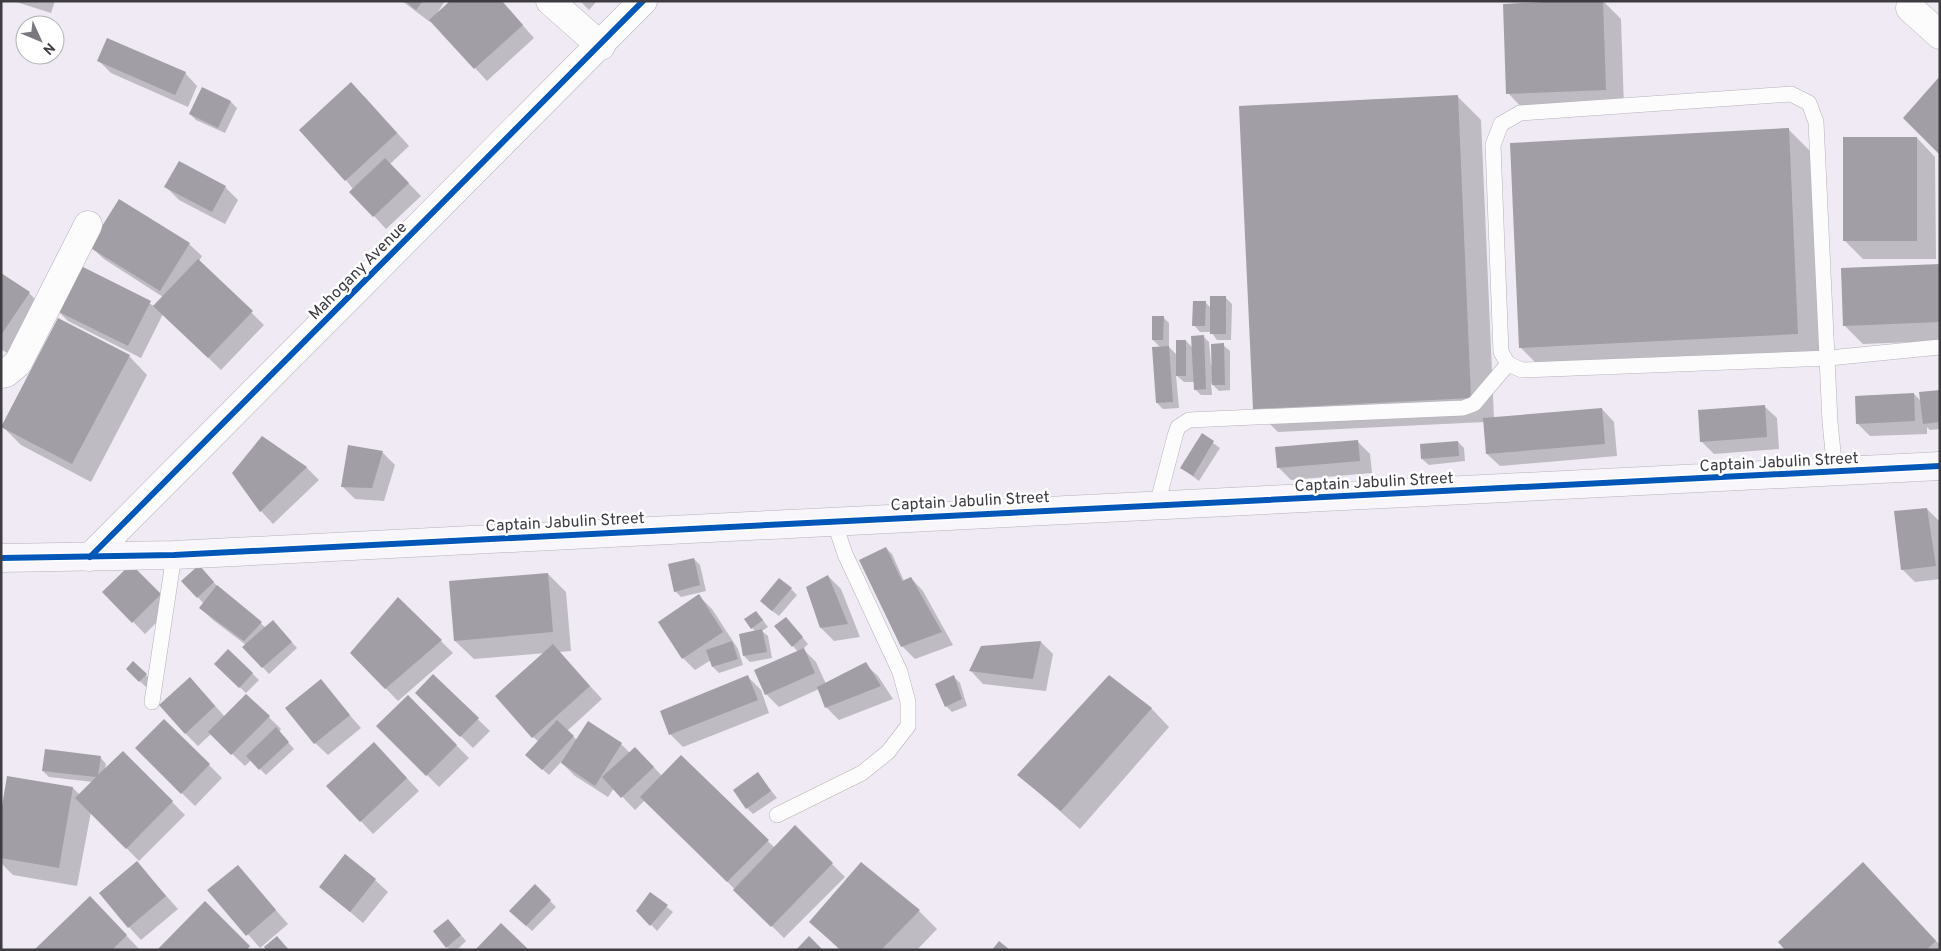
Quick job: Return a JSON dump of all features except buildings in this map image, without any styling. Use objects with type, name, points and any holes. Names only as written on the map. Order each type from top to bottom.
[{"type":"street","points":[[550,1],[601,46]]},
{"type":"street","name":"Mahogany Avenue","points":[[90,557],[601,46],[643,1]]},
{"type":"street","points":[[1910,8],[1940,35]]},
{"type":"street","points":[[1,374],[6,373],[18,362],[88,225]]},
{"type":"street","name":"Captain Jabulin Street","points":[[1,558],[174,554],[1940,466]]},
{"type":"lane","points":[[1835,472],[1830,422],[1829,358],[1816,122],[1809,103],[1791,94],[1520,113],[1501,124],[1493,145],[1500,352],[1508,364],[1522,370],[1829,358],[1940,347]]},
{"type":"lane","points":[[1157,505],[1178,427],[1189,420],[1463,408],[1474,404],[1508,364]]},
{"type":"lane","points":[[777,815],[862,774],[888,752],[908,726],[908,702],[900,672],[845,554],[834,521]]},
{"type":"lane","points":[[152,702],[174,554]]},
{"type":"cycle path","points":[[90,557],[643,1]]},
{"type":"cycle path","points":[[1,558],[174,555],[1940,466]]}]
